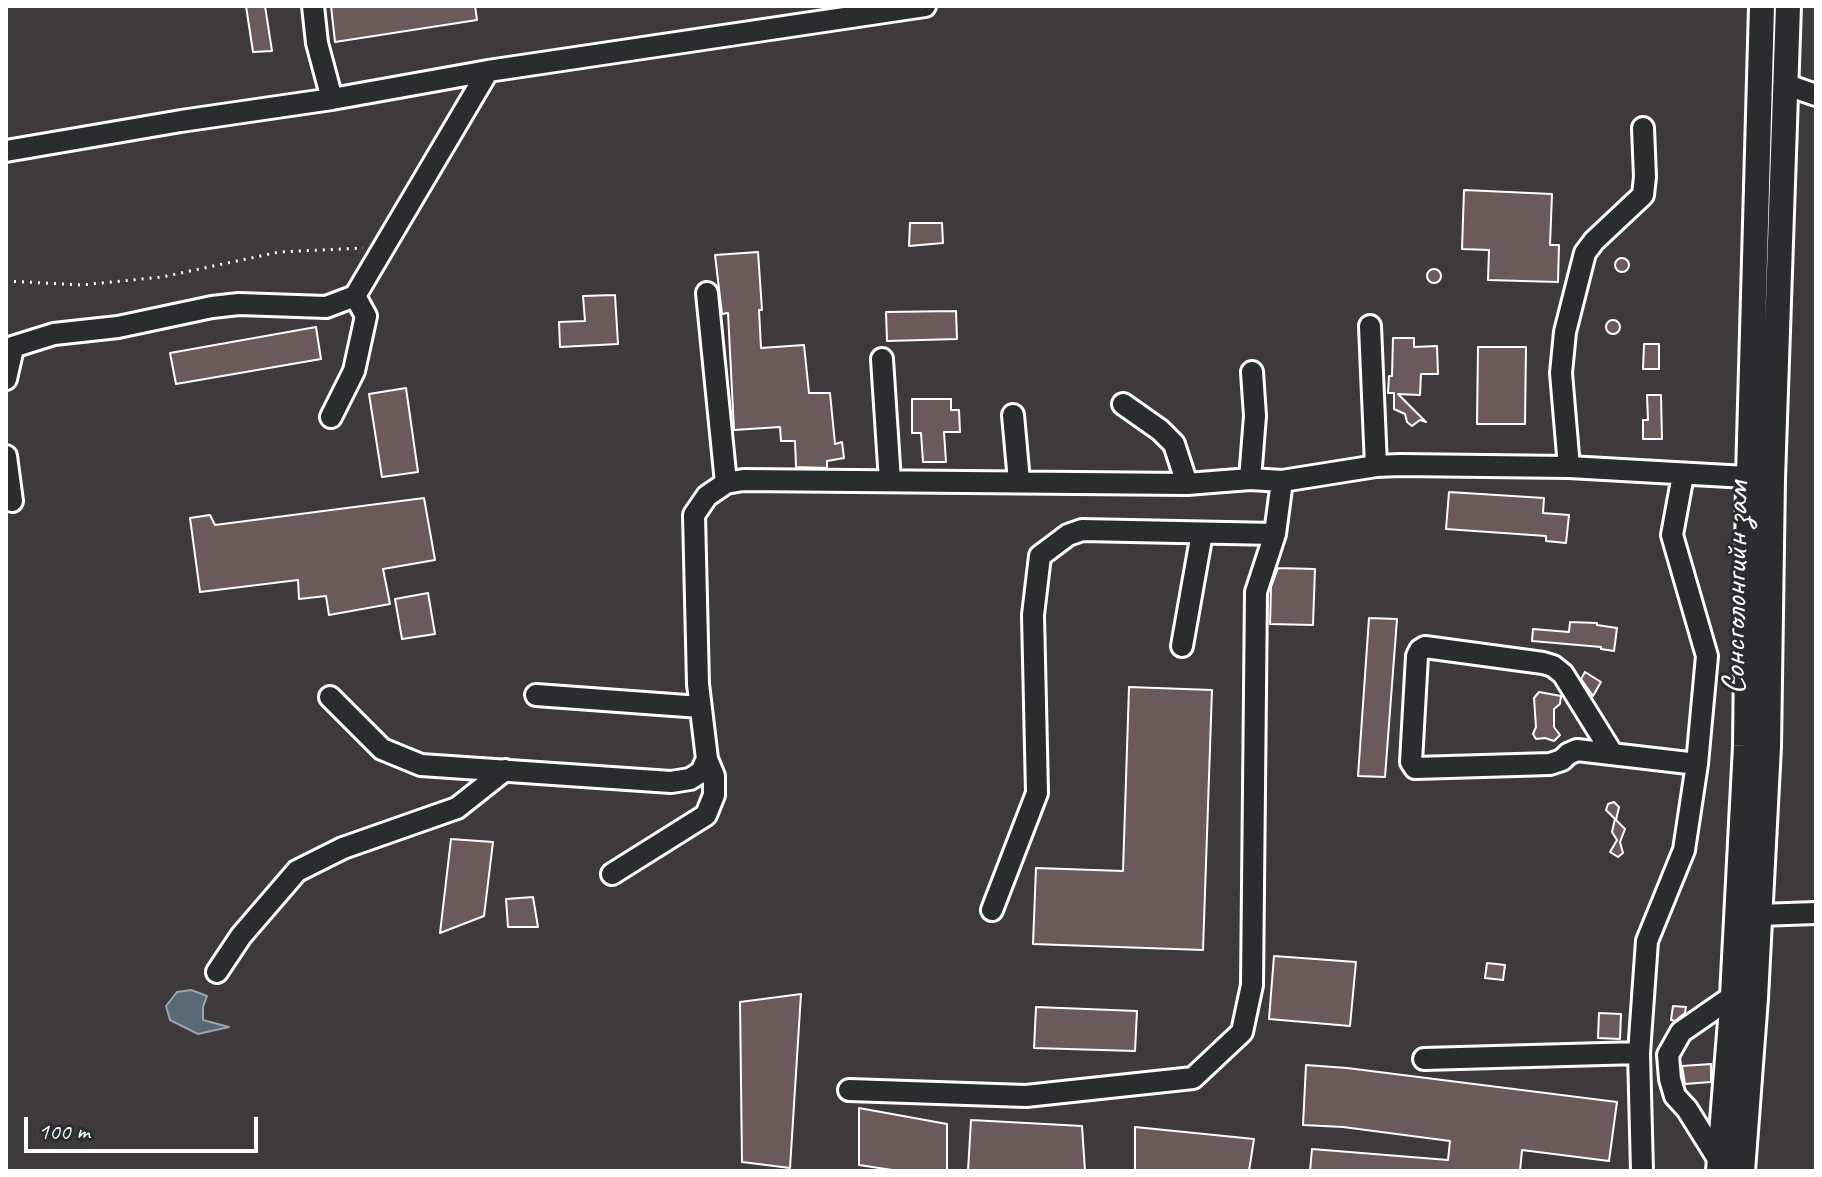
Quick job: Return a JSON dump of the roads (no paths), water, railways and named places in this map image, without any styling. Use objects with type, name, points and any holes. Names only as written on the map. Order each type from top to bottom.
[{"type":"main road","name":"Сонсголонгийн зам","points":[[1727,1168],[1759,915],[1768,747],[1761,478],[1762,6]]},
{"type":"main road","name":"Сонсголонгийн зам","points":[[1727,1168],[1746,746],[1787,85],[1788,6]]},
{"type":"lane","points":[[313,6],[317,43],[332,99]]},
{"type":"lane","points":[[6,151],[488,71],[925,6]]},
{"type":"lane","points":[[6,379],[10,348],[54,334],[118,327],[239,304],[326,307],[355,296],[488,71]]},
{"type":"lane","points":[[1787,85],[1816,95]]},
{"type":"lane","points":[[1569,467],[1561,373],[1565,332],[1585,253],[1643,195],[1643,128]]},
{"type":"lane","points":[[707,293],[726,483]]},
{"type":"lane","points":[[331,417],[354,371],[364,327],[366,316],[355,296]]},
{"type":"lane","points":[[1370,326],[1376,466]]},
{"type":"lane","points":[[882,359],[890,481]]},
{"type":"lane","points":[[1250,479],[1255,416],[1252,372]]},
{"type":"lane","points":[[1123,404],[1174,444],[1187,484]]},
{"type":"lane","points":[[1013,415],[1019,481]]},
{"type":"lane","points":[[6,456],[12,501]]},
{"type":"lane","points":[[612,874],[706,815],[714,795],[714,776],[707,759],[700,707],[694,515],[707,496],[726,483],[743,480],[1187,484],[1250,479],[1282,481],[1376,466],[1569,467],[1761,478]]},
{"type":"lane","points":[[1642,1171],[1639,1053],[1647,941],[1684,850],[1697,764],[1707,656],[1672,535],[1683,475]]},
{"type":"lane","points":[[849,1090],[1026,1096],[1193,1078],[1242,1032],[1252,985],[1256,592],[1275,534],[1282,481]]},
{"type":"lane","points":[[992,910],[1037,793],[1033,615],[1040,556],[1068,535],[1082,530],[1275,534]]},
{"type":"lane","points":[[1182,646],[1202,533]]},
{"type":"lane","points":[[1612,753],[1563,674],[1553,666],[1425,647],[1420,650],[1417,656],[1411,762],[1415,768],[1550,764],[1577,750],[1697,764]]},
{"type":"lane","points":[[536,695],[700,707]]},
{"type":"lane","points":[[330,697],[382,749],[421,765],[671,782],[690,779],[701,772],[707,759]]},
{"type":"lane","points":[[217,972],[241,936],[297,871],[343,848],[457,808],[505,770]]},
{"type":"lane","points":[[1759,915],[1816,913]]},
{"type":"lane","points":[[1727,1168],[1675,1096],[1668,1055],[1681,1032],[1733,996]]},
{"type":"lane","points":[[1424,1059],[1639,1053]]},
{"type":"water","points":[[191,990],[207,996],[203,1020],[229,1027],[198,1034],[170,1020],[166,1006],[177,992]]}]
